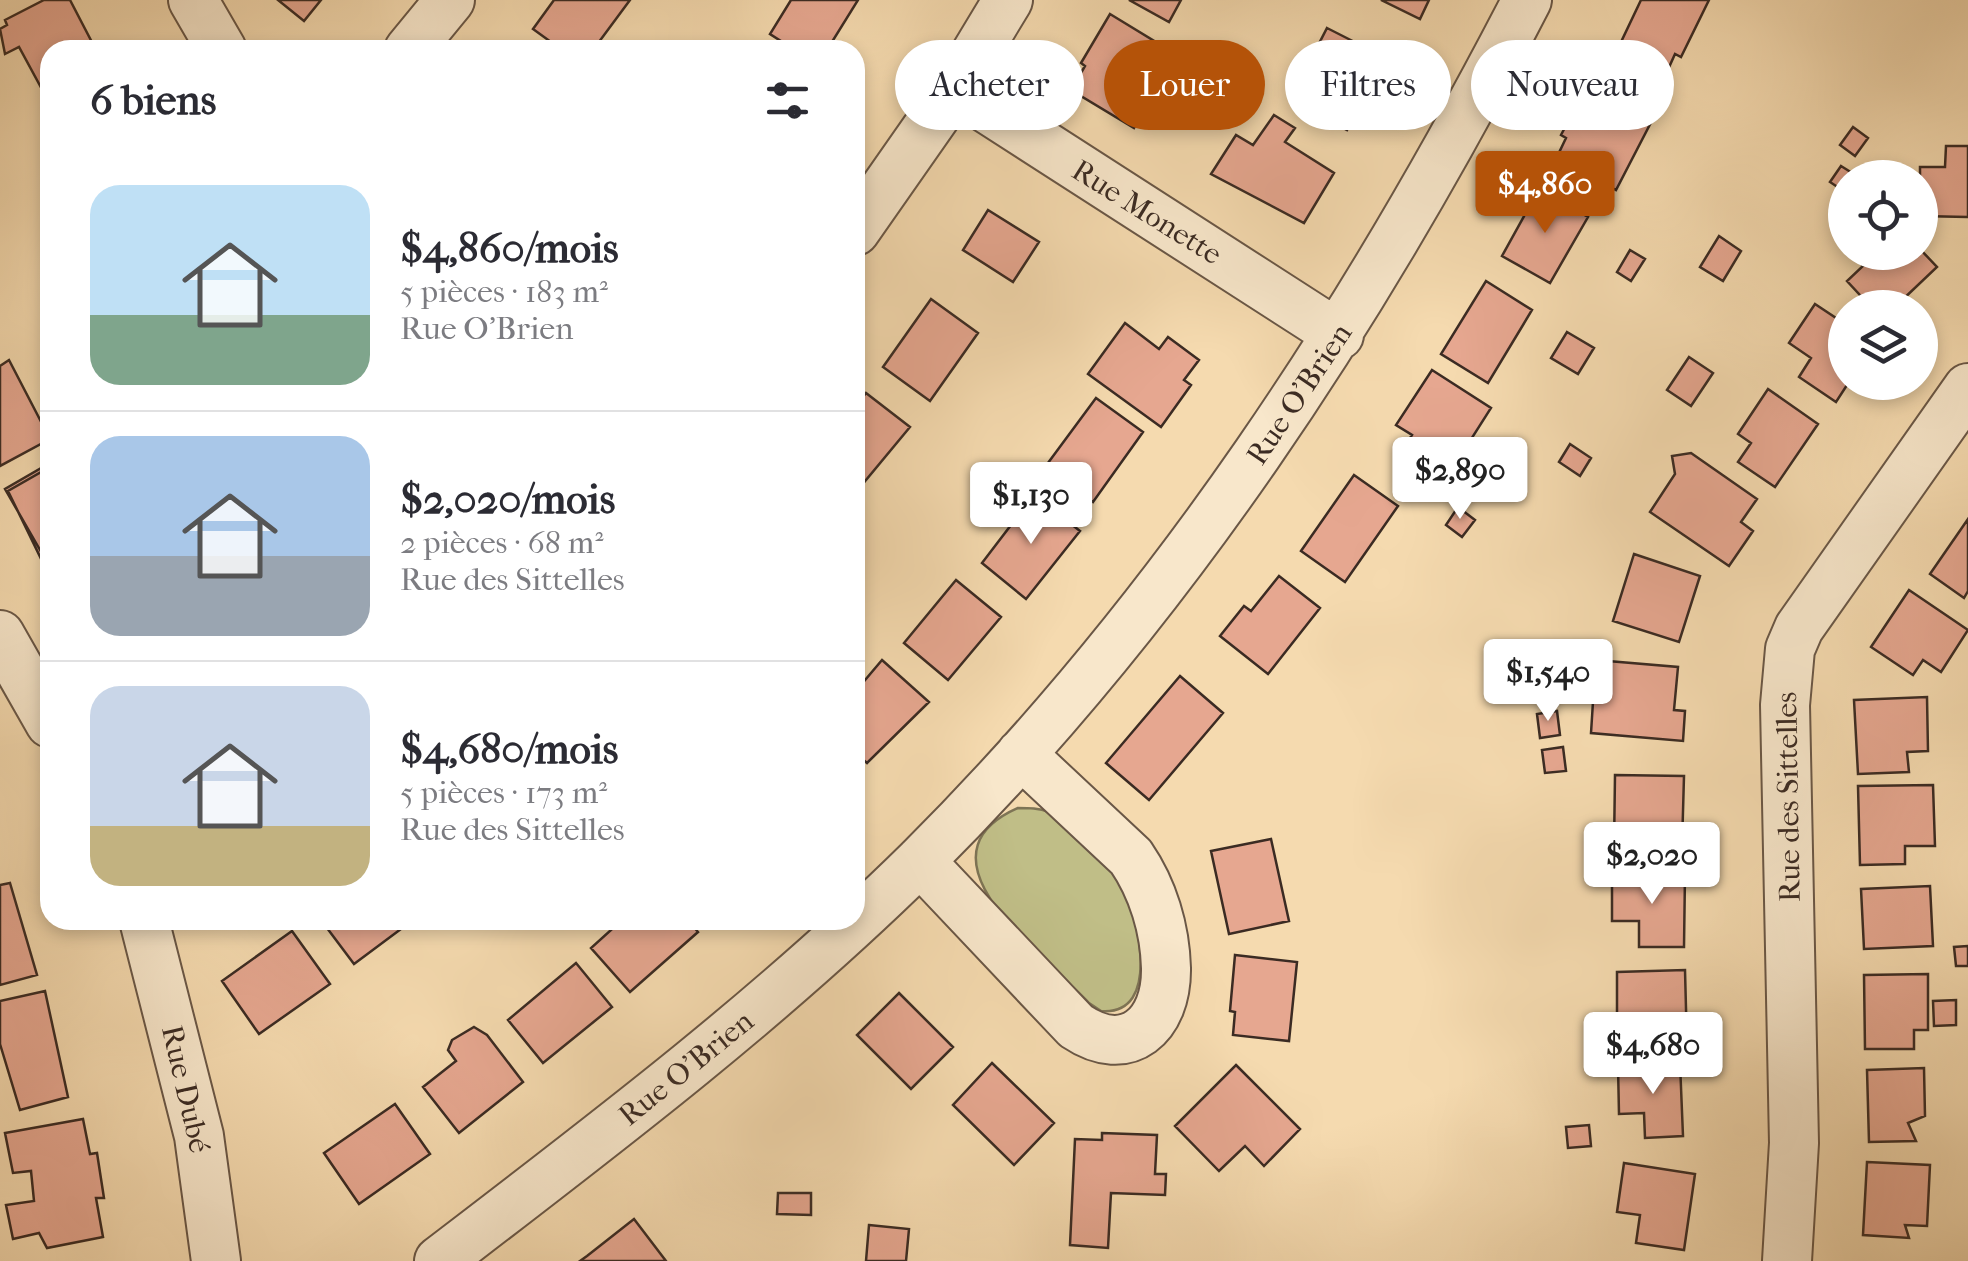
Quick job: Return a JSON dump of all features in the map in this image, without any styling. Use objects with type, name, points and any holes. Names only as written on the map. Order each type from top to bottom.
[{"type":"street","points":[[193,0],[216,40]]},
{"type":"street","points":[[416,40],[450,0]]},
{"type":"street","points":[[984,40],[1008,0]]},
{"type":"street","name":"Rue O'Brien","points":[[865,911],[920,861],[1021,754],[1198,540],[1339,335],[1428,186],[1527,0]]},
{"type":"street","points":[[865,216],[925,130]]},
{"type":"street","name":"Rue Monette","points":[[1020,130],[1339,335]]},
{"type":"street","name":"Rue des Sittelles","points":[[1787,1261],[1794,1159],[1785,704],[1790,649],[1800,628],[1968,388]]},
{"type":"street","points":[[0,635],[40,705]]},
{"type":"street","points":[[920,861],[1076,1026],[1107,1041],[1136,1037],[1147,1028],[1166,970],[1156,908],[1144,874],[1131,857],[1021,754]]},
{"type":"street","name":"Rue Dubé","points":[[147,930],[199,1136],[216,1261]]},
{"type":"street","name":"Rue O'Brien","points":[[439,1261],[718,1045],[844,930]]},
{"type":"shaded area","points":[[1018,808],[1056,816],[1088,844],[1121,883],[1134,917],[1141,960],[1133,997],[1120,1008],[1101,1011],[1089,1003],[1018,934],[995,907],[980,879],[976,853],[987,829]]},
{"type":"building","points":[[44,0],[70,0],[91,40],[40,40],[40,86],[19,47],[5,54],[0,29],[7,25],[5,20]]},
{"type":"building","points":[[278,0],[321,0],[304,21]]},
{"type":"building","points":[[554,0],[630,0],[600,40],[548,40],[533,29]]},
{"type":"building","points":[[791,0],[858,0],[833,40],[779,40],[770,34]]},
{"type":"building","points":[[1129,0],[1181,0],[1169,22]]},
{"type":"building","points":[[1381,0],[1429,0],[1420,19]]},
{"type":"building","points":[[1641,0],[1709,0],[1681,57],[1674,56],[1674,40],[1622,40]]},
{"type":"building","points":[[1110,14],[1153,40],[1104,40],[1104,110],[1084,98],[1084,58]]},
{"type":"building","points":[[1327,28],[1351,40],[1321,40]]},
{"type":"building","points":[[1274,115],[1285,122],[1285,130],[1294,130],[1285,142],[1334,173],[1304,223],[1211,174],[1236,135],[1253,145]]},
{"type":"building","points":[[1853,127],[1868,138],[1855,156],[1840,145]]},
{"type":"building","points":[[1564,130],[1647,130],[1616,190],[1556,159],[1566,138],[1561,135]]},
{"type":"building","points":[[1946,146],[1968,146],[1968,217],[1938,216],[1938,167],[1945,167]]},
{"type":"building","points":[[1539,189],[1588,217],[1550,283],[1502,256]]},
{"type":"building","points":[[988,210],[1039,242],[1013,282],[963,250]]},
{"type":"building","points":[[1719,236],[1741,251],[1723,281],[1700,267]]},
{"type":"building","points":[[1630,250],[1645,259],[1631,281],[1617,272]]},
{"type":"building","points":[[1859,270],[1934,270],[1913,290],[1855,290],[1847,281]]},
{"type":"building","points":[[1486,281],[1532,310],[1488,383],[1441,354]]},
{"type":"building","points":[[931,299],[978,333],[930,401],[883,367]]},
{"type":"building","points":[[1815,304],[1828,313],[1828,397],[1799,377],[1811,358],[1789,343]]},
{"type":"building","points":[[1125,323],[1159,349],[1168,337],[1199,360],[1184,380],[1191,385],[1161,427],[1088,374]]},
{"type":"building","points":[[1567,332],[1594,348],[1578,374],[1551,358]]},
{"type":"building","points":[[1689,357],[1713,373],[1691,406],[1667,390]]},
{"type":"building","points":[[9,360],[40,420],[40,444],[0,466],[0,366]]},
{"type":"building","points":[[1432,370],[1491,408],[1442,485],[1398,457],[1412,435],[1396,425]]},
{"type":"building","points":[[1768,389],[1818,424],[1775,487],[1738,462],[1751,443],[1738,434]]},
{"type":"building","points":[[865,394],[910,427],[865,481]]},
{"type":"building","points":[[1096,398],[1143,432],[1093,502],[1045,467]]},
{"type":"building","points":[[1570,444],[1591,458],[1580,476],[1559,462]]},
{"type":"building","points":[[1691,453],[1757,499],[1741,522],[1753,531],[1729,566],[1650,512],[1675,474],[1672,456]]},
{"type":"building","points":[[40,469],[40,550],[5,489]]},
{"type":"building","points":[[40,473],[40,557],[8,491]]},
{"type":"building","points":[[1354,475],[1398,506],[1345,582],[1301,551]]},
{"type":"building","points":[[1034,495],[1080,531],[1026,599],[982,563]]},
{"type":"building","points":[[1458,507],[1475,520],[1462,537],[1446,525]]},
{"type":"building","points":[[1968,519],[1968,591],[1964,598],[1930,574]]},
{"type":"building","points":[[1634,554],[1700,576],[1679,642],[1613,621]]},
{"type":"building","points":[[1279,576],[1320,608],[1268,674],[1220,636],[1244,606],[1251,611]]},
{"type":"building","points":[[956,580],[1001,617],[948,680],[904,643]]},
{"type":"building","points":[[1909,590],[1968,630],[1941,672],[1923,660],[1913,675],[1871,647]]},
{"type":"building","points":[[882,660],[929,702],[867,763],[865,761],[865,680]]},
{"type":"building","points":[[1596,660],[1678,667],[1674,710],[1685,711],[1683,741],[1591,733],[1594,686],[1582,672]]},
{"type":"building","points":[[1180,676],[1223,713],[1149,800],[1106,763]]},
{"type":"building","points":[[1927,697],[1928,751],[1907,752],[1909,772],[1858,774],[1854,700]]},
{"type":"building","points":[[1557,711],[1560,735],[1540,738],[1537,714]]},
{"type":"building","points":[[1563,747],[1566,771],[1545,773],[1542,750]]},
{"type":"building","points":[[1615,775],[1684,776],[1682,847],[1614,847]]},
{"type":"building","points":[[1933,785],[1935,846],[1905,846],[1905,864],[1860,865],[1858,786]]},
{"type":"building","points":[[1271,839],[1289,921],[1229,934],[1211,851]]},
{"type":"building","points":[[1612,873],[1685,874],[1684,947],[1639,947],[1639,921],[1612,921]]},
{"type":"building","points":[[10,883],[37,975],[0,985],[0,885]]},
{"type":"building","points":[[1930,886],[1933,946],[1864,949],[1861,889]]},
{"type":"building","points":[[328,930],[400,930],[354,964]]},
{"type":"building","points":[[611,930],[698,932],[630,992],[591,948]]},
{"type":"building","points":[[292,931],[330,984],[259,1034],[222,981]]},
{"type":"building","points":[[1968,946],[1968,966],[1956,966],[1954,947]]},
{"type":"building","points":[[1235,955],[1297,962],[1289,1041],[1233,1035],[1235,1012],[1230,1011]]},
{"type":"building","points":[[576,963],[612,1007],[543,1063],[508,1020]]},
{"type":"building","points":[[1685,970],[1687,1047],[1640,1047],[1639,1022],[1617,1023],[1617,972]]},
{"type":"building","points":[[1928,974],[1928,1030],[1914,1030],[1914,1049],[1865,1049],[1864,975]]},
{"type":"building","points":[[45,991],[68,1097],[20,1110],[0,1044],[0,1001]]},
{"type":"building","points":[[899,993],[953,1047],[911,1089],[857,1035]]},
{"type":"building","points":[[1956,1000],[1956,1025],[1934,1026],[1933,1001]]},
{"type":"building","points":[[474,1027],[487,1035],[523,1082],[459,1133],[423,1087],[456,1061],[448,1050],[452,1040]]},
{"type":"building","points":[[992,1063],[1054,1123],[1014,1165],[953,1105]]},
{"type":"building","points":[[1680,1063],[1683,1136],[1645,1138],[1644,1113],[1619,1114],[1618,1066]]},
{"type":"building","points":[[1236,1065],[1300,1129],[1264,1166],[1245,1146],[1219,1171],[1175,1126]]},
{"type":"building","points":[[1924,1068],[1925,1116],[1908,1123],[1916,1141],[1869,1142],[1867,1070]]},
{"type":"building","points":[[395,1104],[430,1154],[359,1204],[324,1153]]},
{"type":"building","points":[[83,1119],[90,1154],[97,1153],[104,1198],[96,1198],[103,1237],[47,1248],[39,1233],[13,1239],[6,1205],[34,1201],[31,1171],[13,1173],[5,1133]]},
{"type":"building","points":[[1589,1125],[1591,1146],[1568,1148],[1566,1127]]},
{"type":"building","points":[[1102,1133],[1157,1135],[1155,1174],[1166,1174],[1165,1195],[1111,1193],[1108,1248],[1070,1245],[1075,1139],[1102,1140]]},
{"type":"building","points":[[1867,1162],[1930,1165],[1927,1226],[1905,1225],[1909,1238],[1863,1235]]},
{"type":"building","points":[[1624,1163],[1695,1174],[1684,1250],[1636,1243],[1640,1215],[1617,1212]]},
{"type":"building","points":[[778,1193],[811,1193],[811,1215],[777,1214]]},
{"type":"building","points":[[634,1219],[666,1261],[580,1261],[587,1256]]},
{"type":"building","points":[[869,1225],[909,1229],[906,1261],[866,1261]]}]
